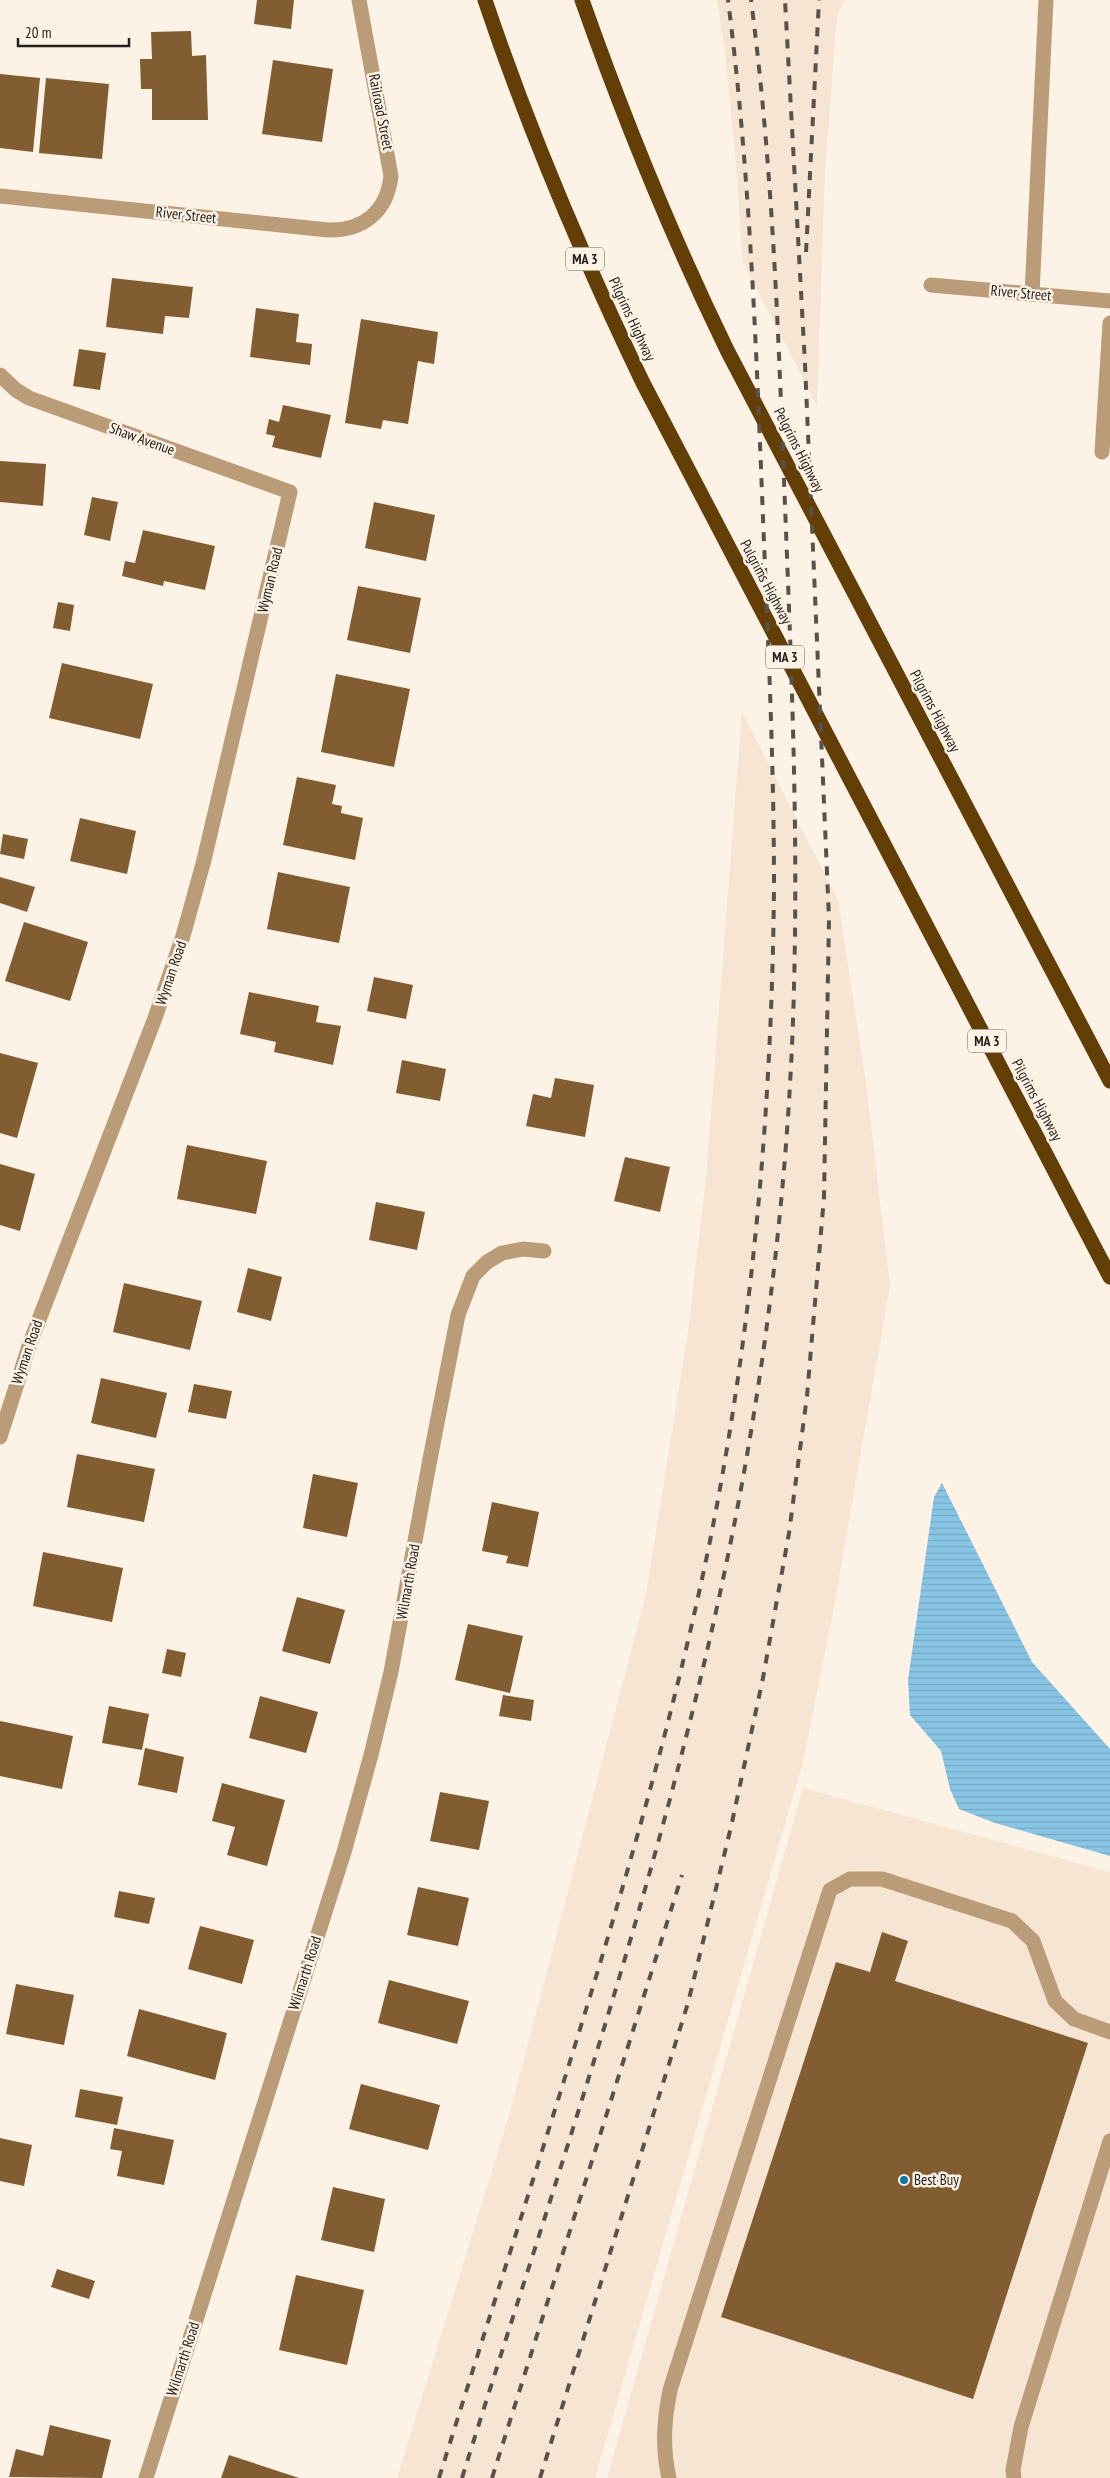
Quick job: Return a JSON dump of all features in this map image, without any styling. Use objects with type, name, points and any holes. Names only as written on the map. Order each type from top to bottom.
[{"type":"highway","name":"Pilgrims Highway","points":[[485,0],[532,131],[586,261],[643,383],[707,508]]},
{"type":"highway","name":"Pelgrims Highway","points":[[582,0],[645,166],[699,293],[869,623]]},
{"type":"highway","name":"Pulgrims Highway","points":[[707,508],[863,806]]},
{"type":"highway","name":"Pilgrims Highway","points":[[869,623],[1110,1081]]},
{"type":"highway","name":"Pilgrims Highway","points":[[863,806],[1110,1277]]},
{"type":"street","name":"Railroad Street","points":[[359,0],[391,176],[386,200],[370,220]]},
{"type":"street","points":[[1032,294],[1046,0]]},
{"type":"street","name":"River Street","points":[[0,196],[328,230],[350,229],[370,220]]},
{"type":"street","name":"River Street","points":[[931,285],[1110,301]]},
{"type":"street","points":[[1102,452],[1110,323]]},
{"type":"street","name":"Shaw Avenue","points":[[0,374],[16,390],[30,398],[290,492]]},
{"type":"street","name":"Wyman Road","points":[[0,1437],[30,1343],[155,1018],[183,936],[204,860],[290,492]]},
{"type":"street","name":"Wilmarth Road","points":[[146,2478],[344,1852],[372,1755],[393,1663],[458,1314],[474,1276],[488,1262],[502,1254],[522,1249],[544,1251]]},
{"type":"street","points":[[668,2478],[664,2457],[664,2422],[670,2390],[830,1890],[850,1879],[882,1879],[1012,1921],[1033,1941],[1056,2001],[1074,2019],[1110,2032]]},
{"type":"street","points":[[1014,2478],[1013,2470],[1021,2427],[1110,2141]]},
{"type":"shaded area","points":[[717,0],[845,0],[837,16],[825,171],[817,405],[743,263],[735,153],[725,52]]},
{"type":"shaded area","points":[[742,712],[838,900],[866,1083],[890,1286],[832,1618],[803,1762],[595,2478],[397,2478],[510,2112],[646,1594],[688,1332],[706,1177]]},
{"type":"shaded area","points":[[803,1788],[1110,1872],[1110,2478],[607,2478]]},
{"type":"water","points":[[942,1483],[1032,1662],[1110,1749],[1110,1856],[995,1823],[959,1809],[950,1789],[941,1751],[910,1715],[908,1680],[934,1497]]},
{"type":"building","points":[[257,0],[294,0],[291,29],[254,24]]},
{"type":"building","points":[[191,31],[192,56],[206,55],[208,120],[152,120],[152,89],[141,89],[140,59],[152,59],[151,32]]},
{"type":"building","points":[[273,60],[333,69],[322,142],[262,134]]},
{"type":"building","points":[[0,74],[40,78],[33,152],[0,148]]},
{"type":"building","points":[[46,78],[109,84],[102,159],[39,153]]},
{"type":"building","points":[[112,278],[193,287],[189,318],[165,316],[163,334],[106,327]]},
{"type":"building","points":[[256,308],[299,314],[296,342],[312,344],[310,365],[250,357]]},
{"type":"building","points":[[361,319],[438,332],[434,364],[418,361],[408,424],[383,420],[381,429],[345,423]]},
{"type":"building","points":[[79,349],[106,353],[100,390],[73,386]]},
{"type":"building","points":[[283,405],[331,415],[321,458],[272,447],[275,436],[266,434],[269,419],[279,422]]},
{"type":"building","points":[[0,461],[46,464],[43,506],[0,502]]},
{"type":"building","points":[[92,497],[118,502],[110,541],[84,535]]},
{"type":"building","points":[[374,502],[435,515],[426,561],[365,548]]},
{"type":"building","points":[[143,530],[215,546],[205,590],[164,581],[163,586],[122,576],[125,561],[135,563]]},
{"type":"building","points":[[358,586],[421,598],[410,653],[347,640]]},
{"type":"building","points":[[58,602],[74,605],[70,631],[53,628]]},
{"type":"building","points":[[62,663],[153,684],[140,739],[49,718]]},
{"type":"building","points":[[336,674],[410,689],[394,767],[321,752]]},
{"type":"building","points":[[297,777],[336,785],[332,804],[342,806],[341,813],[363,818],[355,860],[283,845]]},
{"type":"building","points":[[80,818],[136,831],[127,874],[70,861]]},
{"type":"building","points":[[3,834],[28,839],[24,859],[0,854]]},
{"type":"building","points":[[278,872],[350,887],[339,943],[267,929]]},
{"type":"building","points":[[0,877],[35,887],[27,912],[0,903]]},
{"type":"building","points":[[24,922],[88,942],[70,1001],[5,981]]},
{"type":"building","points":[[374,977],[413,985],[406,1019],[367,1011]]},
{"type":"building","points":[[249,992],[319,1006],[316,1022],[341,1026],[333,1065],[274,1052],[276,1042],[240,1034]]},
{"type":"building","points":[[0,1053],[38,1063],[17,1138],[0,1133]]},
{"type":"building","points":[[402,1060],[446,1069],[440,1101],[396,1093]]},
{"type":"building","points":[[555,1078],[594,1085],[585,1137],[526,1126],[533,1094],[551,1098]]},
{"type":"building","points":[[187,1145],[267,1161],[256,1214],[177,1199]]},
{"type":"building","points":[[625,1157],[670,1167],[660,1212],[614,1201]]},
{"type":"building","points":[[0,1164],[35,1174],[20,1231],[0,1225]]},
{"type":"building","points":[[376,1202],[425,1212],[417,1250],[369,1240]]},
{"type":"building","points":[[248,1268],[282,1277],[271,1321],[237,1312]]},
{"type":"building","points":[[124,1283],[202,1301],[190,1350],[113,1332]]},
{"type":"building","points":[[101,1378],[167,1393],[156,1438],[91,1423]]},
{"type":"building","points":[[194,1384],[232,1391],[226,1419],[188,1412]]},
{"type":"building","points":[[77,1454],[155,1469],[144,1522],[67,1507]]},
{"type":"building","points":[[313,1474],[358,1483],[347,1537],[303,1528]]},
{"type":"building","points":[[492,1502],[539,1512],[528,1567],[506,1563],[508,1556],[482,1551]]},
{"type":"building","points":[[43,1552],[123,1568],[112,1622],[33,1606]]},
{"type":"building","points":[[297,1597],[345,1610],[330,1664],[282,1651]]},
{"type":"building","points":[[468,1624],[523,1636],[510,1693],[455,1680]]},
{"type":"building","points":[[167,1649],[186,1653],[181,1677],[162,1673]]},
{"type":"building","points":[[503,1695],[534,1700],[531,1721],[499,1716]]},
{"type":"building","points":[[260,1696],[318,1712],[306,1753],[249,1738]]},
{"type":"building","points":[[109,1706],[149,1714],[142,1750],[102,1743]]},
{"type":"building","points":[[0,1721],[73,1736],[62,1789],[0,1776]]},
{"type":"building","points":[[145,1748],[184,1757],[177,1793],[138,1785]]},
{"type":"building","points":[[222,1783],[285,1800],[267,1866],[227,1855],[235,1827],[212,1821]]},
{"type":"building","points":[[440,1792],[489,1801],[479,1850],[430,1841]]},
{"type":"building","points":[[418,1887],[469,1898],[458,1946],[407,1935]]},
{"type":"building","points":[[119,1891],[155,1898],[149,1924],[114,1917]]},
{"type":"building","points":[[200,1926],[254,1940],[242,1984],[188,1969]]},
{"type":"building","name":"Best Buy","points":[[882,1932],[908,1941],[895,1981],[1088,2043],[973,2399],[721,2317],[836,1962],[870,1972]]},
{"type":"building","points":[[389,1980],[469,2001],[457,2044],[378,2023]]},
{"type":"building","points":[[16,1984],[74,1995],[64,2045],[6,2034]]},
{"type":"building","points":[[139,2009],[227,2033],[215,2080],[127,2056]]},
{"type":"building","points":[[361,2084],[440,2105],[428,2150],[349,2129]]},
{"type":"building","points":[[80,2089],[123,2097],[117,2125],[75,2117]]},
{"type":"building","points":[[114,2128],[174,2140],[164,2185],[117,2176],[122,2151],[110,2149]]},
{"type":"building","points":[[0,2138],[32,2145],[24,2186],[0,2181]]},
{"type":"building","points":[[333,2187],[385,2199],[374,2252],[321,2240]]},
{"type":"building","points":[[57,2269],[95,2281],[89,2299],[51,2287]]},
{"type":"building","points":[[296,2275],[364,2290],[347,2365],[279,2350]]},
{"type":"building","points":[[50,2425],[111,2440],[102,2478],[9,2477],[16,2449],[43,2456]]},
{"type":"building","points":[[229,2455],[299,2478],[221,2478]]},
{"type":"railway","points":[[439,2478],[600,1964],[660,1754],[695,1612],[710,1541],[725,1460],[749,1297],[764,1133],[769,1051],[774,840],[769,656],[751,259],[742,129],[728,0]]},
{"type":"railway","points":[[462,2478],[618,1982],[687,1732],[717,1605],[743,1478],[771,1295],[784,1172],[792,1049],[795,816],[781,398],[774,265],[765,132],[751,0]]},
{"type":"railway","points":[[540,2478],[688,2003],[731,1827],[763,1678],[789,1533],[807,1396],[824,1197],[829,919],[805,364],[785,0]]},
{"type":"railway","points":[[806,252],[819,0]]},
{"type":"railway","points":[[492,2478],[682,1875]]},
{"type":"place","name":"Best Buy","points":[[904,2180]]}]
